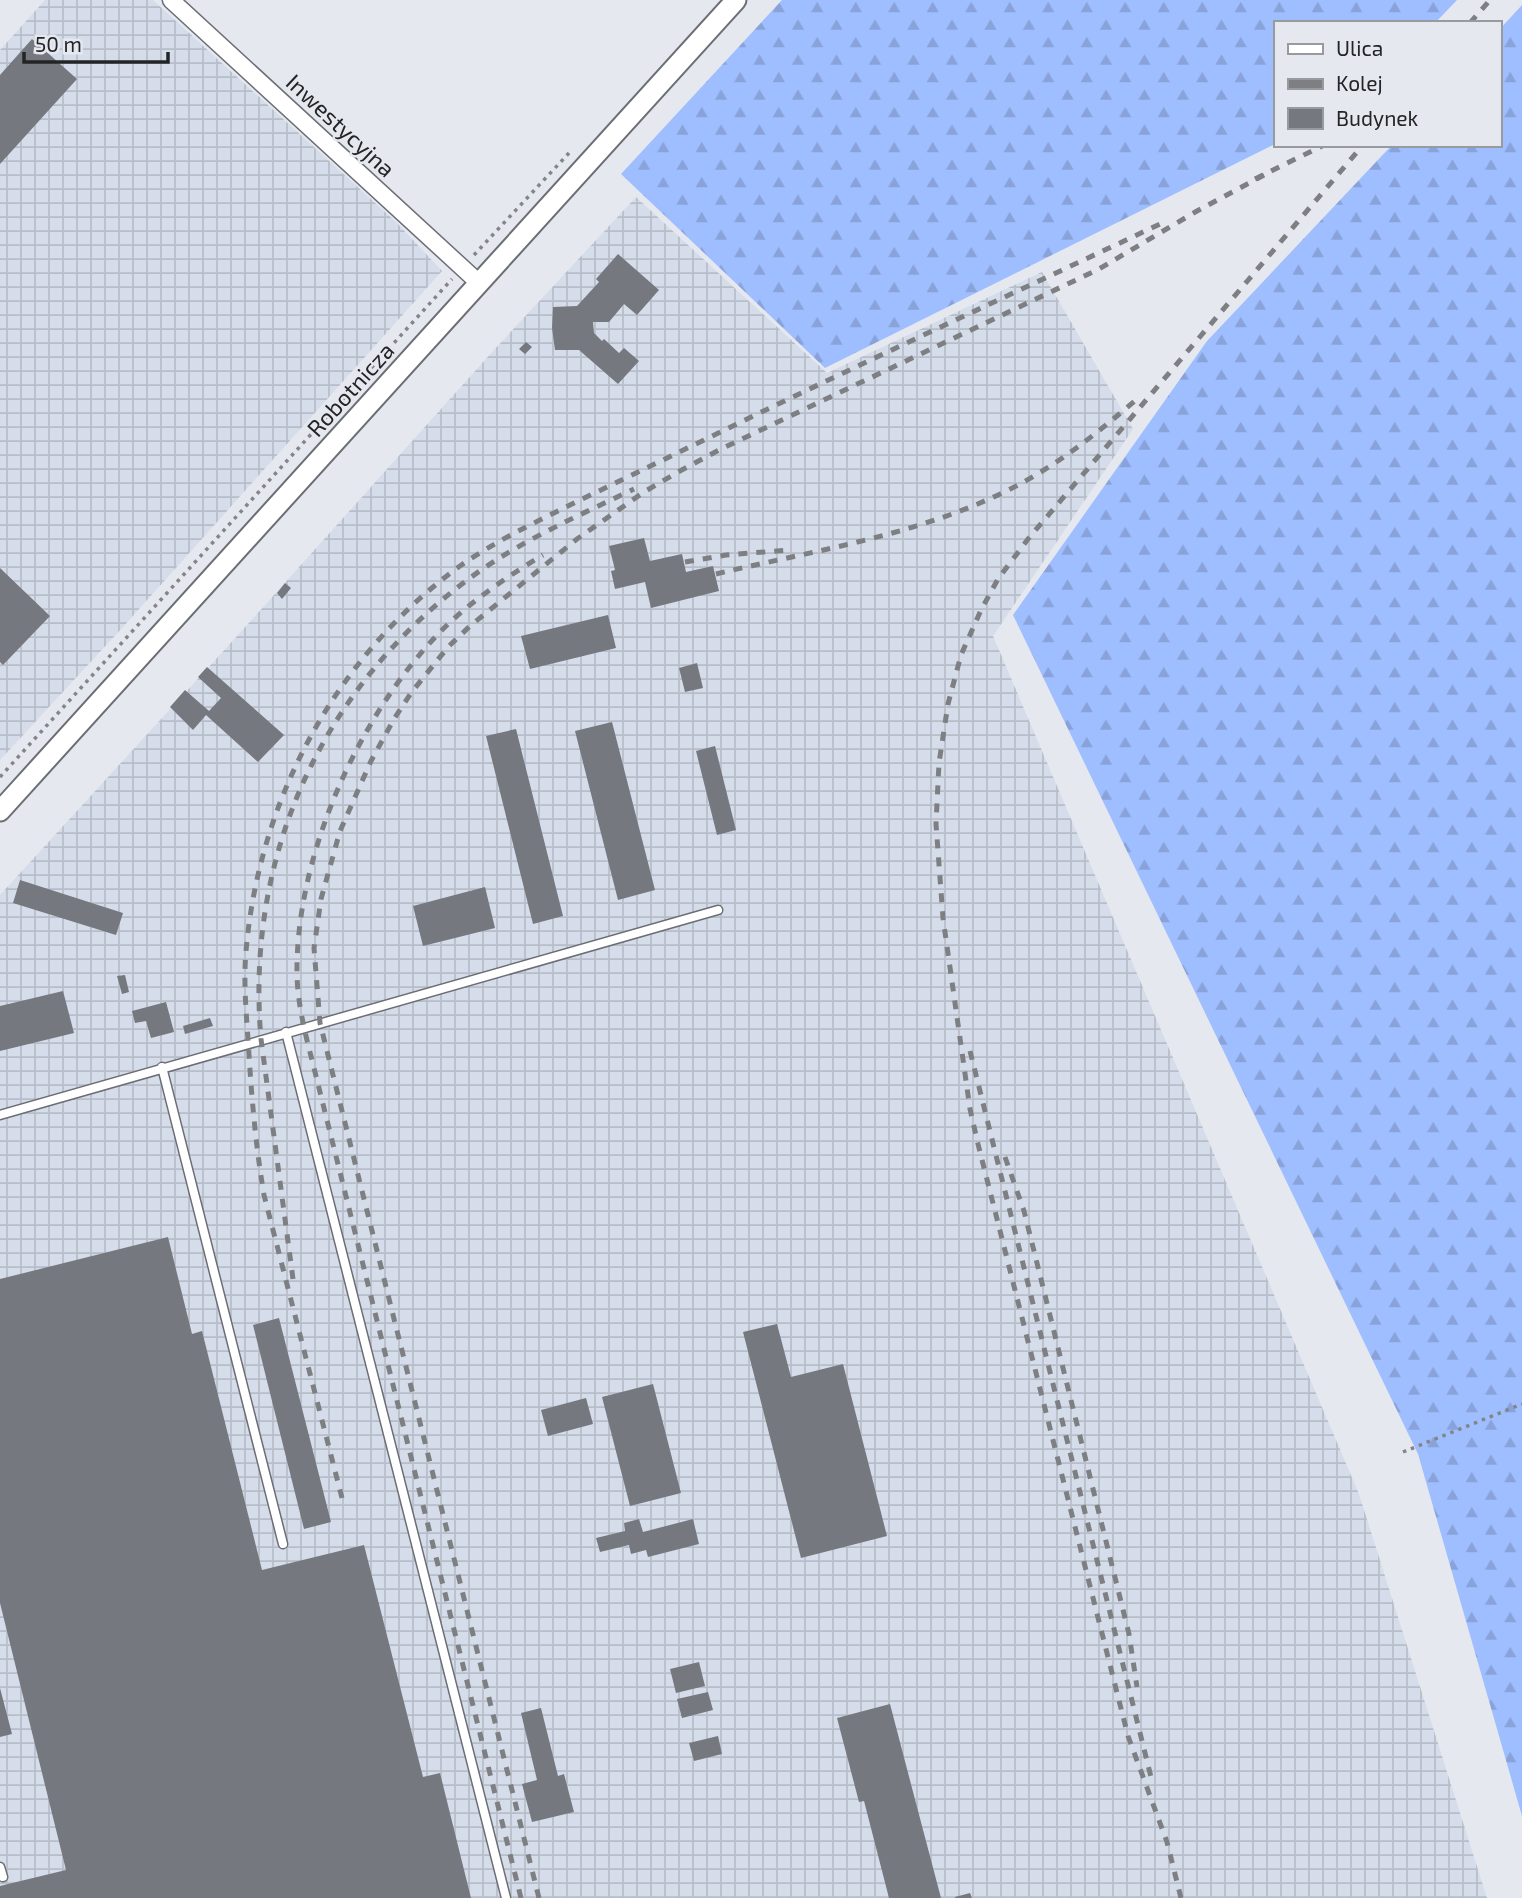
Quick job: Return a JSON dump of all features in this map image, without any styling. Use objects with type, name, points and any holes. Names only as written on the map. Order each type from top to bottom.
[{"type":"street","name":"Inwestycyjna","points":[[171,0],[479,283]]},
{"type":"street","name":"Robotnicza","points":[[0,811],[736,0]]},
{"type":"lane","points":[[0,1115],[718,909]]},
{"type":"lane","points":[[286,1032],[506,1898]]},
{"type":"lane","points":[[162,1067],[283,1544]]},
{"type":"lane","points":[[0,1867],[3,1877]]},
{"type":"path","points":[[0,777],[573,149]]},
{"type":"path","points":[[1403,1452],[1522,1404]]},
{"type":"shaded area","points":[[45,0],[153,0],[397,223],[442,271],[0,760],[0,50]]},
{"type":"shaded area","points":[[636,197],[827,373],[1042,272],[1133,429],[993,636],[1359,1494],[1487,1898],[0,1898],[0,895]]},
{"type":"green space","points":[[782,0],[1457,0],[1437,21],[1274,21],[1274,144],[825,368],[621,174]]},
{"type":"green space","points":[[1522,5],[1522,1816],[1418,1454],[1013,615],[1207,341],[1390,147],[1501,147],[1501,28]]},
{"type":"building","points":[[32,39],[77,79],[0,164],[0,75]]},
{"type":"building","points":[[618,254],[659,290],[637,315],[624,304],[609,322],[593,322],[594,333],[602,341],[604,339],[619,353],[624,348],[639,361],[618,384],[579,350],[555,350],[552,328],[553,307],[577,306],[599,282],[596,279]]},
{"type":"building","points":[[526,342],[532,347],[525,354],[519,349]]},
{"type":"building","points":[[644,538],[650,561],[682,554],[686,572],[713,566],[719,591],[651,608],[645,582],[615,589],[611,571],[615,570],[609,546]]},
{"type":"building","points":[[0,568],[50,616],[3,665],[0,662]]},
{"type":"building","points":[[285,583],[291,588],[282,599],[277,593]]},
{"type":"building","points":[[608,615],[616,648],[530,669],[521,636]]},
{"type":"building","points":[[697,663],[703,688],[685,692],[679,668]]},
{"type":"building","points":[[207,667],[284,735],[258,762],[206,715],[193,730],[170,707],[185,690],[209,711],[221,698],[198,677]]},
{"type":"building","points":[[612,722],[655,890],[618,900],[575,731]]},
{"type":"building","points":[[516,729],[563,916],[533,924],[486,736]]},
{"type":"building","points":[[715,746],[736,830],[717,835],[696,751]]},
{"type":"building","points":[[20,880],[123,913],[116,935],[13,903]]},
{"type":"building","points":[[485,887],[495,928],[423,946],[413,906]]},
{"type":"building","points":[[125,975],[129,992],[122,994],[117,976]]},
{"type":"building","points":[[63,991],[74,1033],[0,1051],[0,1006]]},
{"type":"building","points":[[166,1002],[174,1032],[151,1038],[146,1021],[135,1023],[132,1011]]},
{"type":"building","points":[[210,1018],[213,1026],[185,1034],[183,1026]]},
{"type":"building","points":[[168,1237],[192,1334],[202,1331],[262,1570],[364,1545],[423,1777],[440,1773],[471,1898],[0,1898],[0,1886],[66,1870],[0,1603],[0,1279]]},
{"type":"building","points":[[279,1318],[331,1522],[304,1529],[253,1325]]},
{"type":"building","points":[[777,1324],[791,1377],[843,1364],[887,1536],[801,1558],[743,1332]]},
{"type":"building","points":[[653,1384],[681,1493],[630,1506],[602,1397]]},
{"type":"building","points":[[586,1398],[593,1424],[548,1436],[541,1410]]},
{"type":"building","points":[[639,1519],[643,1532],[693,1519],[699,1544],[648,1557],[646,1550],[631,1554],[629,1545],[600,1552],[596,1538],[625,1531],[624,1523]]},
{"type":"building","points":[[699,1662],[705,1686],[676,1693],[670,1669]]},
{"type":"building","points":[[0,1688],[12,1734],[0,1737]]},
{"type":"building","points":[[708,1692],[713,1710],[682,1718],[677,1699]]},
{"type":"building","points":[[890,1704],[941,1898],[889,1898],[864,1801],[859,1802],[837,1718]]},
{"type":"building","points":[[541,1708],[558,1776],[564,1774],[574,1812],[532,1822],[522,1784],[537,1780],[521,1713]]},
{"type":"building","points":[[718,1736],[722,1754],[694,1761],[689,1743]]},
{"type":"building","points":[[970,1893],[972,1898],[955,1898],[955,1897]]},
{"type":"railway","points":[[1472,21],[1490,0]]},
{"type":"railway","points":[[1255,179],[1320,147]]},
{"type":"railway","points":[[1181,1898],[1167,1842],[1128,1736],[970,1109],[943,918],[936,824],[939,763],[948,704],[961,655],[998,579],[1028,539],[1361,147]]},
{"type":"railway","points":[[539,1898],[320,1023],[314,948],[321,899],[340,831],[371,761],[394,719],[448,647],[577,539],[644,492],[721,449],[1099,269],[1264,175]]},
{"type":"railway","points":[[342,1498],[264,1195],[253,1108],[245,977],[254,895],[267,839],[287,786],[311,735],[341,687],[376,643],[416,602],[460,566],[500,541],[761,412],[1160,224]]},
{"type":"railway","points":[[716,574],[862,541],[968,508],[1021,484],[1056,462],[1137,399]]},
{"type":"railway","points":[[293,1279],[261,1039],[259,971],[266,905],[281,841],[304,781],[335,724],[373,670],[418,622],[470,578],[509,552],[634,489]]},
{"type":"railway","points":[[685,562],[726,555],[789,550]]},
{"type":"railway","points":[[521,1898],[307,1040],[297,976],[299,930],[307,884],[320,837],[358,746],[411,665],[441,631],[490,590],[543,555]]},
{"type":"railway","points":[[970,1051],[1151,1777]]},
{"type":"railway","points":[[1005,1157],[1024,1211],[1035,1255],[1129,1634],[1137,1687]]}]
